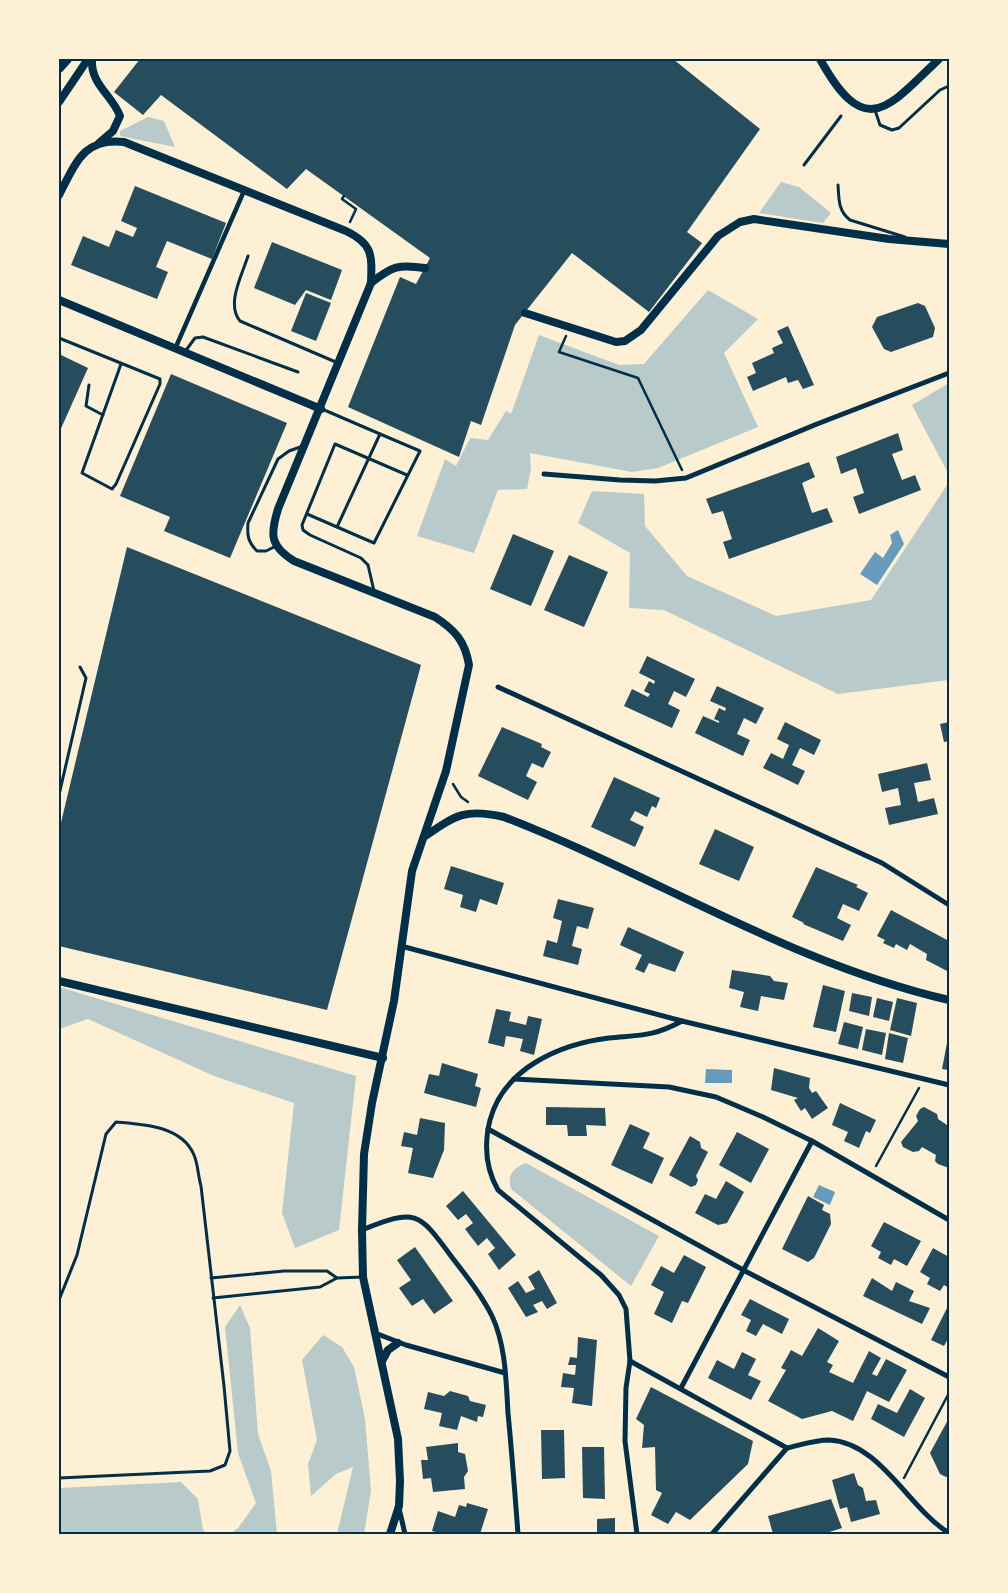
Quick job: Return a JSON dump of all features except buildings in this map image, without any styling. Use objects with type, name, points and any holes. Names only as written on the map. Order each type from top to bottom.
[{"type":"main road","points":[[59,68],[67,59]]},
{"type":"street","points":[[59,102],[88,59]]},
{"type":"street","points":[[59,195],[77,159],[113,131],[120,116],[117,108],[97,82],[92,59]]},
{"type":"street","points":[[820,59],[830,78],[851,102],[863,108],[875,110],[886,107],[898,98],[939,59]]},
{"type":"street","points":[[100,143],[114,141],[137,146],[244,191],[346,230],[362,238],[370,249],[371,283],[273,524],[273,536],[276,546],[294,561],[435,617],[450,627],[461,638],[467,651],[469,665],[467,682],[446,772],[412,871],[383,1058],[372,1103],[364,1154],[363,1277],[398,1439],[399,1506],[405,1534]]},
{"type":"street","points":[[175,349],[244,191]]},
{"type":"street","points":[[525,313],[616,342],[634,337],[718,236],[740,222],[754,219],[889,239],[949,244]]},
{"type":"street","points":[[371,283],[392,268],[404,265],[425,268]]},
{"type":"street","points":[[59,300],[321,409]]},
{"type":"street","points":[[544,474],[646,481],[686,478],[817,424],[949,373]]},
{"type":"street","points":[[498,687],[882,863],[949,905]]},
{"type":"street","points":[[424,837],[444,823],[462,815],[481,812],[504,817],[528,826],[800,952],[927,995],[949,1000]]},
{"type":"street","points":[[401,946],[682,1022],[949,1085]]},
{"type":"street","points":[[59,981],[383,1058]]},
{"type":"street","points":[[637,1534],[625,1441],[626,1388],[630,1361],[626,1309],[619,1295],[601,1275],[498,1190],[490,1176],[487,1158],[488,1129],[492,1112],[503,1092],[514,1079],[538,1061],[579,1044],[662,1032],[682,1022]]},
{"type":"street","points":[[514,1079],[669,1087],[716,1097],[812,1141],[949,1220]]},
{"type":"street","points":[[488,1129],[745,1271],[949,1377]]},
{"type":"street","points":[[681,1388],[745,1271],[812,1141]]},
{"type":"street","points":[[362,1230],[396,1216],[409,1216],[419,1220],[430,1229],[482,1297],[492,1317],[500,1340],[505,1373],[518,1534]]},
{"type":"street","points":[[376,1333],[398,1342],[505,1373]]},
{"type":"street","points":[[382,1361],[388,1350],[398,1342]]},
{"type":"street","points":[[630,1361],[787,1448]]},
{"type":"street","points":[[712,1534],[787,1448],[829,1440],[848,1444],[868,1455],[899,1487],[949,1533]]},
{"type":"street","points":[[390,1534],[399,1506]]},
{"type":"lane","points":[[875,110],[880,125],[892,130],[899,128],[940,90],[949,86]]},
{"type":"lane","points":[[804,165],[841,116]]},
{"type":"lane","points":[[838,185],[839,202],[844,216],[850,220],[915,241]]},
{"type":"lane","points":[[248,256],[233,305],[234,314],[240,321],[339,363]]},
{"type":"lane","points":[[184,353],[195,338],[203,337],[298,372]]},
{"type":"lane","points":[[59,338],[160,379],[160,384],[116,484],[112,489],[82,473],[121,364]]},
{"type":"lane","points":[[90,385],[86,406],[103,415]]},
{"type":"lane","points":[[307,514],[374,543],[420,451],[321,409]]},
{"type":"lane","points":[[337,527],[380,434]]},
{"type":"lane","points":[[374,592],[368,565],[361,558],[310,535],[304,530],[302,525],[335,444],[407,475]]},
{"type":"lane","points":[[276,546],[266,551],[257,551],[249,543],[247,535],[248,523],[278,459],[289,451],[305,445]]},
{"type":"lane","points":[[59,795],[86,678],[80,667]]},
{"type":"lane","points":[[59,1300],[76,1255],[106,1134],[116,1122],[142,1124],[182,1138],[194,1155],[201,1186],[230,1451],[225,1465],[210,1471],[59,1478]]},
{"type":"lane","points":[[211,1278],[284,1271],[327,1271],[337,1278]]},
{"type":"lane","points":[[214,1298],[320,1287],[337,1278],[363,1277]]},
{"type":"path","points":[[344,196],[342,199],[356,209],[346,230]]},
{"type":"path","points":[[570,328],[559,352],[638,378],[686,478]]},
{"type":"path","points":[[446,772],[461,797],[481,812]]},
{"type":"path","points":[[872,1174],[923,1080]]},
{"type":"path","points":[[899,1487],[949,1394]]},
{"type":"shaded area","points":[[148,117],[164,121],[175,147],[120,136],[120,131]]},
{"type":"shaded area","points":[[781,182],[799,187],[831,213],[823,223],[759,213]]},
{"type":"shaded area","points":[[708,290],[758,319],[724,353],[758,427],[658,468],[632,472],[530,453],[531,469],[527,489],[498,490],[474,553],[417,536],[445,459],[456,466],[470,438],[488,440],[506,411],[511,414],[539,335],[619,365],[644,364]]},
{"type":"shaded area","points":[[949,383],[949,475],[912,405]]},
{"type":"shaded area","points":[[949,482],[949,680],[838,694],[664,610],[629,608],[630,553],[578,523],[592,491],[644,494],[645,526],[687,576],[776,616],[871,600]]},
{"type":"shaded area","points":[[59,987],[356,1076],[339,1230],[295,1248],[282,1213],[294,1103],[214,1076],[88,1019],[59,1029]]},
{"type":"shaded area","points":[[526,1163],[659,1236],[631,1286],[511,1189],[510,1179],[512,1172]]},
{"type":"shaded area","points":[[240,1305],[250,1328],[258,1434],[271,1471],[277,1534],[230,1534],[238,1528],[256,1503],[238,1453],[225,1327]]},
{"type":"shaded area","points":[[323,1335],[342,1347],[354,1367],[365,1419],[371,1491],[364,1534],[337,1534],[353,1467],[336,1474],[311,1496],[308,1464],[317,1440],[302,1360]]},
{"type":"shaded area","points":[[181,1482],[198,1499],[203,1530],[207,1534],[59,1534],[59,1488]]},
{"type":"water","points":[[898,530],[904,544],[877,585],[860,574],[875,552],[883,558],[892,543],[890,535]]},
{"type":"water","points":[[706,1069],[732,1070],[732,1083],[705,1083]]},
{"type":"water","points":[[819,1185],[835,1192],[830,1205],[813,1197]]}]
